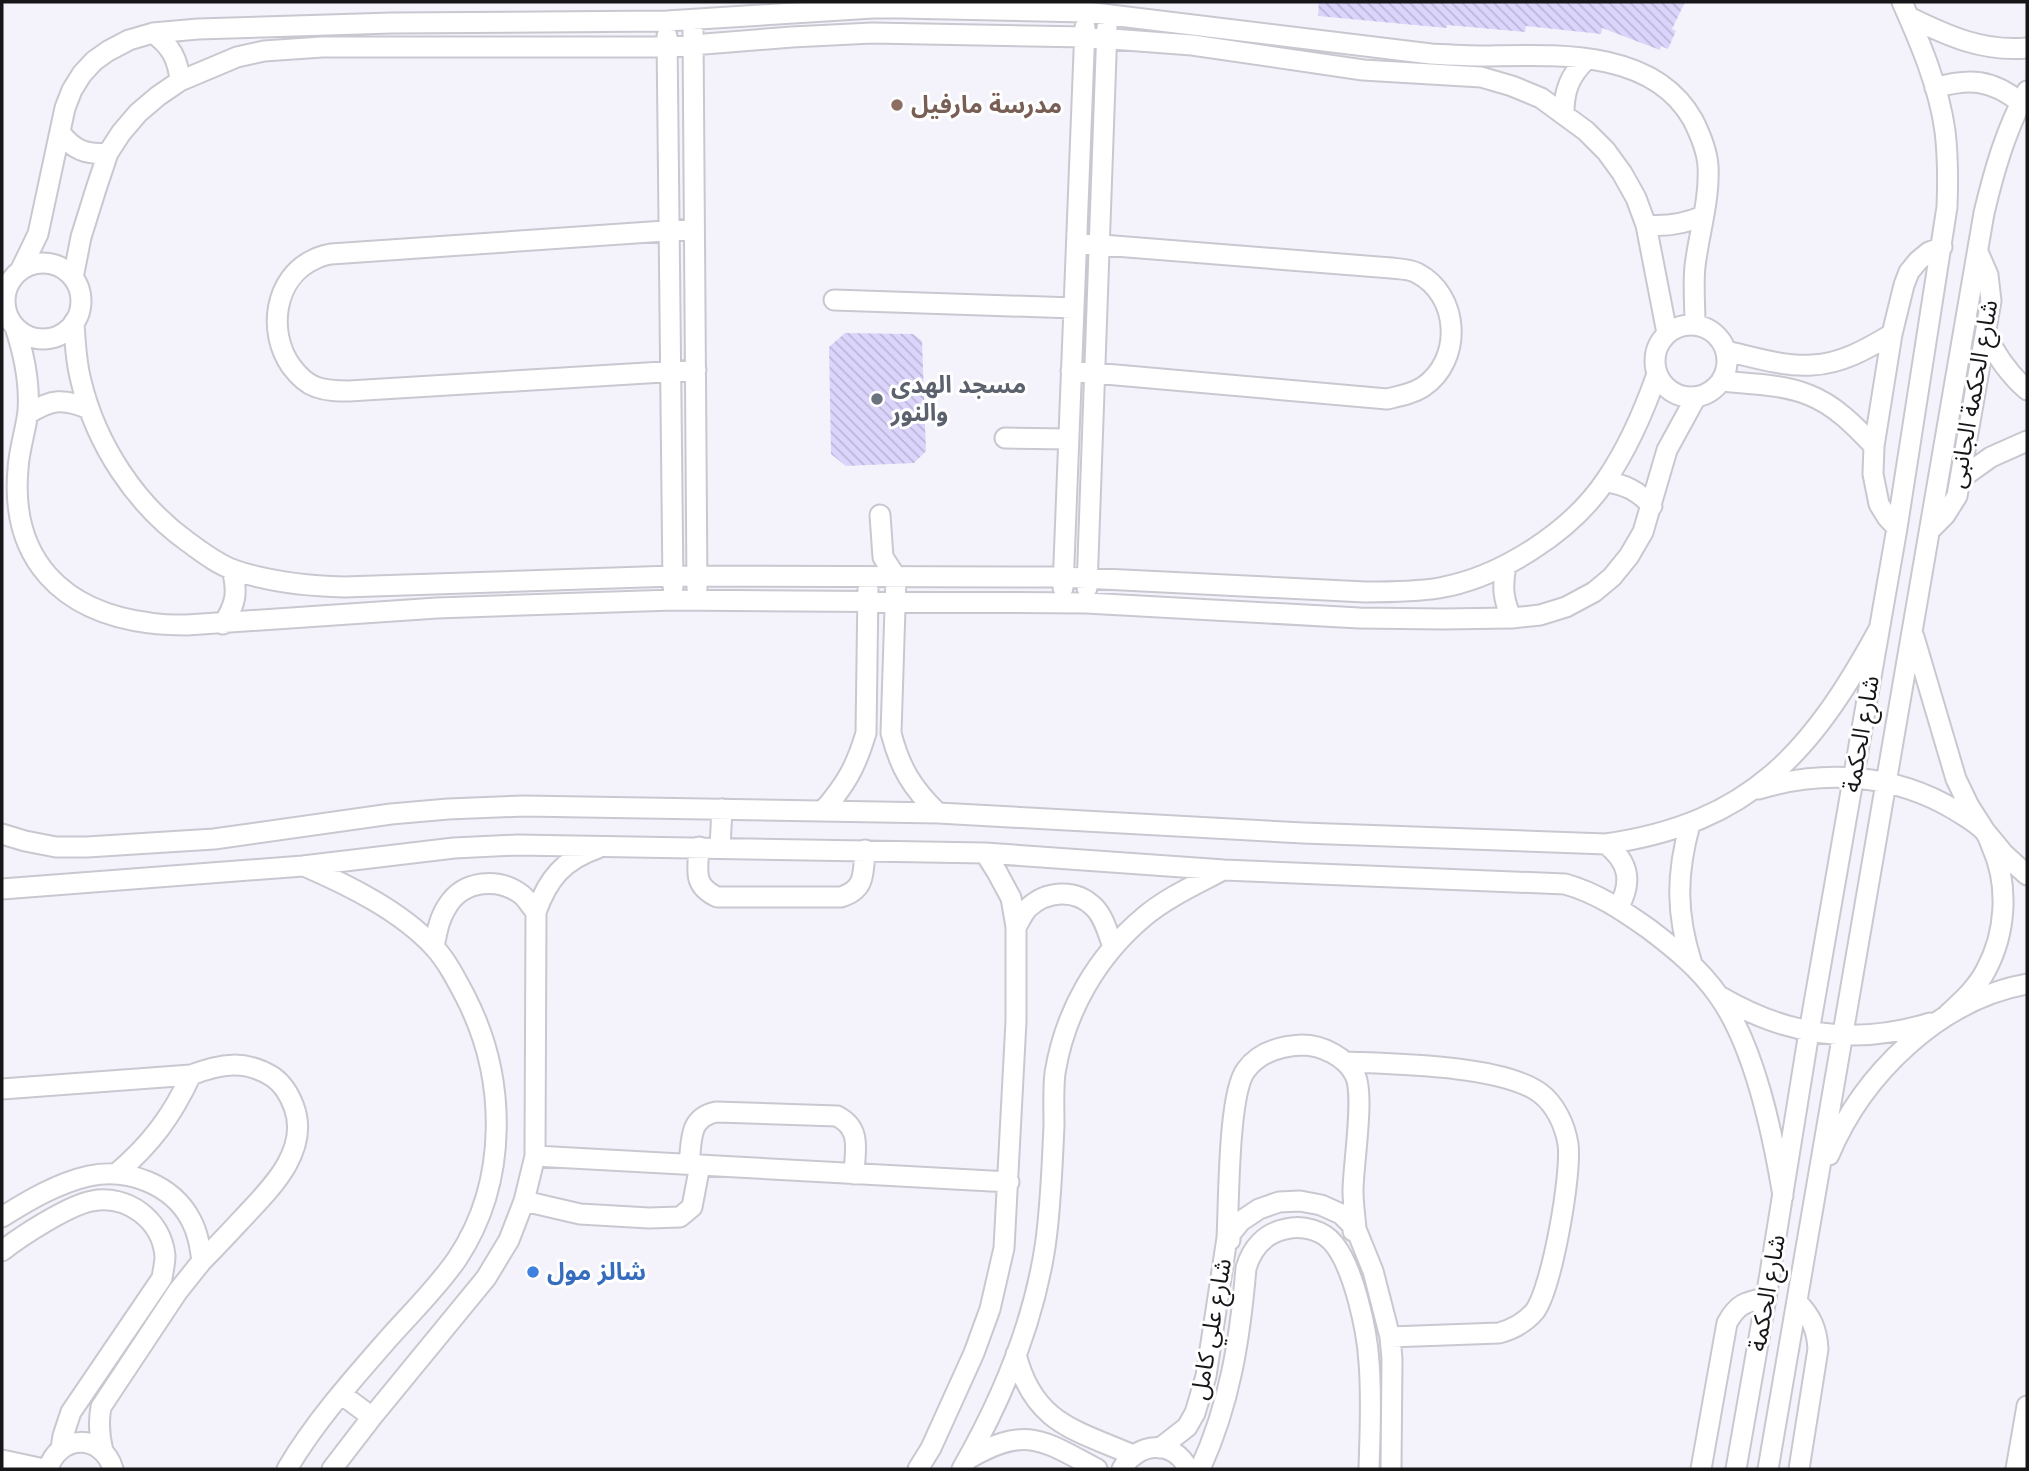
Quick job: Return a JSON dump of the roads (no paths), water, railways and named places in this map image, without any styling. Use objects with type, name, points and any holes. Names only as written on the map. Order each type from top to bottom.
[{"type":"street","points":[[872,33],[874,5]]},
{"type":"street","points":[[898,33],[900,5]]},
{"type":"street","points":[[1696,325],[1695,268],[1709,189],[1708,162],[1701,135],[1688,111],[1669,91],[1643,74],[1616,63],[1540,54],[1431,54],[1086,12],[900,5],[667,21],[392,23],[211,28],[153,33],[129,40],[94,61],[72,90],[65,108],[38,234],[11,277],[5,295],[7,315],[26,369],[28,414],[21,441],[17,498],[21,529],[33,557],[51,581],[73,598],[111,614],[148,623],[223,624],[437,608],[673,600],[1086,603],[1359,618],[1512,618],[1540,615],[1566,607],[1594,592],[1612,577],[1629,556],[1643,532],[1667,450],[1696,397]]},
{"type":"street","points":[[1906,10],[1954,39],[1996,48],[2027,48]]},
{"type":"street","name":"شارع الحكمة","points":[[1736,1469],[1897,528],[1947,207],[1948,168],[1944,128],[1935,88],[1906,10]]},
{"type":"street","points":[[1062,603],[1086,12]]},
{"type":"street","points":[[1086,603],[1108,14]]},
{"type":"street","points":[[693,19],[697,600]]},
{"type":"street","points":[[667,21],[673,600]]},
{"type":"street","points":[[153,33],[174,53],[180,81]]},
{"type":"street","points":[[73,278],[81,237],[108,153],[121,133],[138,113],[180,81],[237,57],[264,51],[322,47],[667,47],[872,33],[1085,37],[1192,45],[1363,70],[1481,77],[1541,98],[1564,113],[1606,151],[1636,198],[1646,225],[1667,333]]},
{"type":"street","points":[[1564,113],[1564,97],[1568,83],[1587,59]]},
{"type":"street","points":[[1935,88],[1966,81],[1981,82],[2024,97]]},
{"type":"street","name":"شارع الحكمة","points":[[1768,1469],[1984,213],[1993,175],[2024,97]]},
{"type":"street","points":[[60,132],[68,143],[80,151],[108,153]]},
{"type":"street","points":[[1646,225],[1675,225],[1703,216]]},
{"type":"street","points":[[694,229],[331,254],[314,259],[296,272],[283,291],[277,312],[277,334],[283,355],[296,373],[314,386],[329,390],[696,370]]},
{"type":"street","points":[[1071,371],[1387,399],[1406,395],[1424,386],[1438,373],[1448,355],[1452,336],[1451,317],[1444,299],[1432,283],[1416,272],[1077,243]]},
{"type":"street","points":[[1897,528],[1879,504],[1873,474],[1874,446],[1892,334],[1904,285],[1909,272],[1918,261],[1929,252],[1942,247]]},
{"type":"street","name":"شارع الحكمة الجانبى","points":[[1930,530],[1952,506],[1957,496],[1992,301],[1991,288],[1978,252]]},
{"type":"street","points":[[7,315],[26,335],[52,338],[64,332],[74,322],[80,308],[80,292],[73,278],[63,268],[49,263],[34,264],[11,277]]},
{"type":"street","points":[[834,300],[1074,308]]},
{"type":"street","points":[[74,322],[80,381],[101,438],[135,491],[156,514],[179,536],[232,569],[300,585],[344,587],[697,576],[1063,577],[1365,592],[1441,588],[1506,566],[1528,553],[1570,520],[1605,482],[1634,430],[1657,374]]},
{"type":"street","points":[[1696,325],[1709,329],[1720,338],[1726,351],[1727,366],[1721,381],[1710,392],[1696,397],[1680,396],[1666,387],[1657,374],[1654,360],[1658,345],[1667,333],[1680,326],[1696,325]]},
{"type":"street","points":[[1726,351],[1797,365],[1813,365],[1854,355],[1892,334]]},
{"type":"street","points":[[1986,334],[1999,359],[2027,390]]},
{"type":"street","points":[[1721,381],[1793,390],[1809,395],[1844,416],[1874,446]]},
{"type":"street","points":[[28,414],[42,405],[58,401],[74,402],[89,409]]},
{"type":"street","points":[[1005,438],[1069,439]]},
{"type":"street","points":[[1960,479],[1991,457],[2027,441]]},
{"type":"street","points":[[1605,482],[1631,488],[1652,506]]},
{"type":"street","points":[[880,515],[883,557],[897,577],[891,733],[897,756],[907,777],[938,813]]},
{"type":"street","points":[[823,811],[850,775],[866,733],[869,577],[883,557]]},
{"type":"street","points":[[1506,566],[1503,593],[1512,618]]},
{"type":"street","points":[[223,624],[236,596],[232,569]]},
{"type":"street","points":[[2,834],[56,847],[87,847],[214,839],[391,814],[523,806],[938,813],[1317,833],[1606,844],[1634,840],[1690,824],[1712,815],[1754,790],[1780,768],[1824,718],[1849,682],[1879,629]]},
{"type":"street","points":[[1913,631],[1956,779],[1985,831],[2004,854],[2027,875]]},
{"type":"street","points":[[1754,790],[1793,780],[1854,777],[1886,782],[1928,796],[1985,831],[1997,858],[2003,886],[2003,915],[1997,944],[1986,971],[1969,994],[1898,1055],[1863,1094],[1836,1138],[1817,1185]]},
{"type":"street","points":[[720,847],[722,809]]},
{"type":"street","points":[[1690,824],[1680,871],[1679,895],[1683,931],[1693,965]]},
{"type":"street","points":[[1606,844],[1623,861],[1627,873],[1624,897],[1618,908]]},
{"type":"street","points":[[2,889],[303,866],[454,848],[517,845],[985,853],[1224,870],[1565,884],[1584,889],[1618,908],[1669,944],[1693,965],[1720,996],[1740,1033],[1754,1072],[1774,1144],[1783,1196]]},
{"type":"street","points":[[332,1469],[486,1278],[509,1240],[524,1201],[534,1156],[536,912],[545,889],[561,868],[582,853],[606,845]]},
{"type":"street","points":[[699,847],[697,878],[708,893],[717,897],[841,897],[851,894],[863,878],[865,850]]},
{"type":"street","points":[[918,1469],[953,1402],[990,1309],[1004,1248],[1016,1021],[1016,927],[1010,898],[985,853]]},
{"type":"street","points":[[287,1469],[341,1394],[457,1259],[478,1220],[494,1168],[497,1120],[494,1082],[486,1046],[473,1011],[455,977],[434,947],[403,920],[339,881],[303,866]]},
{"type":"street","points":[[965,1464],[994,1407],[1016,1354],[1031,1309],[1045,1248],[1052,1190],[1055,1074],[1065,1028],[1079,996],[1113,947],[1146,915],[1224,870]]},
{"type":"street","points":[[434,947],[439,921],[449,902],[466,889],[483,882],[505,885],[523,895],[536,912]]},
{"type":"street","points":[[1016,927],[1026,910],[1042,898],[1062,893],[1078,896],[1094,907],[1105,924],[1113,947]]},
{"type":"street","points":[[1720,996],[1763,1018],[1809,1032],[1842,1035],[1890,1033],[1942,1018],[1982,997],[2027,984]]},
{"type":"street","name":"شارع علي كامل","points":[[1160,1448],[1187,1427],[1195,1413],[1206,1376],[1227,1238],[1238,1084],[1245,1070],[1258,1057],[1281,1047],[1306,1045],[1331,1052],[1346,1062]]},
{"type":"street","points":[[1346,1062],[1357,1077],[1359,1101],[1353,1192],[1356,1228],[1376,1281],[1390,1337],[1391,1469]]},
{"type":"street","points":[[1346,1062],[1428,1066],[1493,1076],[1529,1086],[1543,1095],[1553,1107],[1563,1124],[1568,1142],[1569,1161],[1554,1252],[1543,1296],[1526,1320],[1514,1329],[1499,1334],[1390,1337]]},
{"type":"street","points":[[2,1089],[191,1075],[212,1067],[235,1063],[257,1068],[276,1079],[290,1097],[297,1116],[297,1137],[289,1162],[275,1185],[202,1261],[178,1291],[101,1407],[99,1436],[103,1451]]},
{"type":"street","points":[[117,1173],[153,1139],[174,1108],[191,1075]]},
{"type":"street","points":[[524,1201],[580,1214],[680,1217],[692,1207],[695,1165],[693,1130],[706,1114],[716,1112],[837,1116],[846,1120],[856,1136],[854,1174]]},
{"type":"street","points":[[534,1156],[1009,1182]]},
{"type":"street","points":[[2,1217],[62,1185],[90,1176],[117,1173],[140,1178],[160,1188],[177,1202],[190,1219],[199,1240],[202,1261]]},
{"type":"street","points":[[62,1185],[72,1209]]},
{"type":"street","points":[[2,1251],[40,1226],[91,1201],[112,1200],[132,1206],[149,1219],[160,1236],[165,1257],[162,1278],[71,1412],[61,1448]]},
{"type":"street","name":"شارع علي كامل","points":[[1227,1238],[1241,1221],[1259,1209],[1279,1202],[1300,1200],[1341,1214],[1356,1228]]},
{"type":"street","name":"شارع علي كامل","points":[[1200,1469],[1212,1440],[1236,1355],[1249,1256],[1268,1235],[1296,1227],[1323,1234],[1334,1244]]},
{"type":"street","points":[[1356,1228],[1334,1244],[1353,1285],[1369,1359],[1369,1469]]},
{"type":"street","points":[[1227,1238],[1249,1256]]},
{"type":"street","points":[[162,1278],[178,1291]]},
{"type":"street","points":[[1701,1469],[1727,1323],[1734,1311],[1744,1302],[1766,1298]]},
{"type":"street","points":[[1797,1302],[1813,1323],[1818,1349],[1800,1469]]},
{"type":"street","points":[[1016,1354],[1031,1393],[1045,1411],[1063,1425],[1127,1462],[1146,1449],[1160,1448],[1174,1452],[1185,1462],[1188,1469]]},
{"type":"street","points":[[341,1394],[372,1417]]},
{"type":"street","points":[[2016,1469],[2026,1416]]},
{"type":"street","points":[[965,1464],[989,1447],[1010,1440],[1033,1439],[1053,1446],[1097,1469]]},
{"type":"street","points":[[2,1460],[46,1469],[61,1448],[83,1442],[94,1444],[103,1451],[113,1469]]},
{"type":"place","name":"مدرسة مارفيل","points":[[897,105]]},
{"type":"place","name":"مسجد الهدى والنور","points":[[877,399]]},
{"type":"place","name":"شالز مول","points":[[533,1272]]}]
